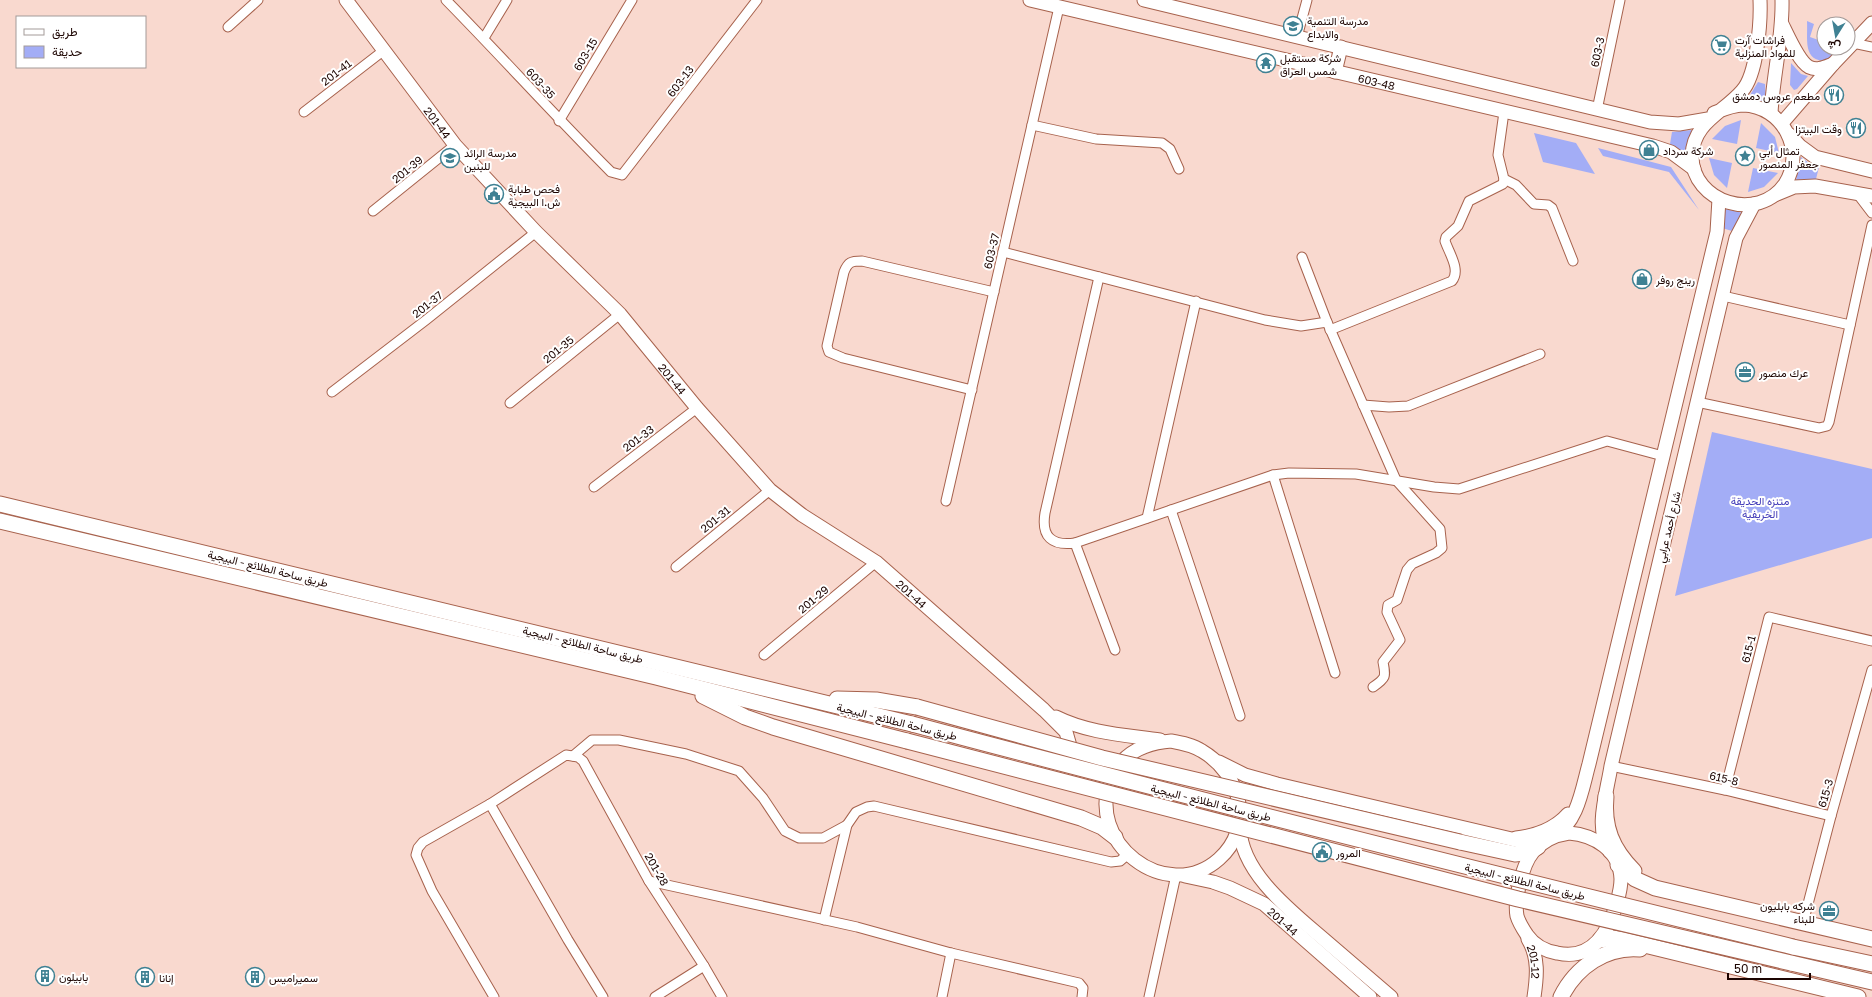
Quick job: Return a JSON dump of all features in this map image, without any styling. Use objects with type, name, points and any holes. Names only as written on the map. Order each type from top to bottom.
[{"type":"main road","name":"201-44","points":[[346,0],[455,145],[536,232],[620,314],[697,408],[770,490],[802,515],[876,562],[1044,710],[1066,732],[1072,752],[1076,759],[1100,771],[1107,777],[1107,789]]},
{"type":"main road","name":"603-48","points":[[1030,0],[1662,149],[1680,157],[1694,169]]},
{"type":"main road","points":[[1144,0],[1597,110],[1664,124],[1694,123],[1728,107],[1743,105],[1758,107],[1771,113],[1782,123],[1800,146],[1815,157],[1872,171]]},
{"type":"main road","points":[[1760,0],[1757,45],[1748,82],[1742,91],[1711,116],[1698,131],[1694,143],[1692,156],[1694,169],[1700,182],[1708,192],[1719,200],[1736,205],[1754,204],[1794,187],[1804,186],[1815,186],[1856,192],[1872,196]]},
{"type":"main road","points":[[1771,113],[1772,93],[1782,24],[1782,0]]},
{"type":"main road","points":[[1856,40],[1872,23]]},
{"type":"main road","points":[[1782,24],[1808,67],[1816,69],[1833,64]]},
{"type":"main road","points":[[1335,72],[1340,48]]},
{"type":"main road","points":[[1782,123],[1841,56]]},
{"type":"main road","points":[[1774,195],[1785,183],[1792,168],[1794,156],[1790,135]]},
{"type":"main road","name":"شارع أحمد عرابي","points":[[1546,841],[1560,832],[1570,822],[1589,764],[1717,232],[1719,200]]},
{"type":"main road","name":"شارع أحمد عرابي","points":[[1610,852],[1605,844],[1602,831],[1611,766],[1736,238],[1754,204]]},
{"type":"main road","name":"طريق ساحة الطلائع - البيجية","points":[[0,504],[912,724],[1130,782],[1515,879],[1793,947],[1872,964]]},
{"type":"main road","name":"طريق ساحة الطلائع - البيجية","points":[[0,521],[656,677],[1518,899],[1872,982]]},
{"type":"main road","points":[[656,677],[692,691],[745,717],[773,728],[1093,822],[1110,832],[1128,854],[1139,863],[1158,872],[1178,875],[1200,870],[1219,859],[1232,842],[1240,822]]},
{"type":"main road","points":[[781,692],[842,699],[892,702],[917,707],[1102,758],[1515,854],[1523,854],[1546,841]]},
{"type":"main road","name":"201-44","points":[[1044,710],[1067,723],[1081,727],[1171,741]]},
{"type":"main road","points":[[1115,838],[1107,822],[1105,805],[1107,789],[1117,767],[1132,753],[1150,744],[1171,741],[1192,746],[1229,768],[1277,784],[1503,838],[1536,844],[1569,833],[1589,836],[1601,843],[1610,852],[1618,865],[1635,879],[1671,892],[1872,939]]},
{"type":"main road","points":[[1210,757],[1221,768],[1236,791],[1239,800],[1241,842],[1245,853],[1268,887],[1290,909],[1390,997]]},
{"type":"main road","points":[[1503,838],[1531,835],[1556,824],[1574,807],[1581,790]]},
{"type":"main road","points":[[1606,796],[1605,820],[1613,843],[1622,857],[1645,880],[1671,892]]},
{"type":"main road","points":[[1546,841],[1530,856],[1517,895],[1517,917],[1522,928],[1531,940],[1544,950],[1560,954],[1581,952],[1600,940],[1612,938],[1858,997]]},
{"type":"main road","points":[[1560,997],[1580,959],[1600,940],[1609,926],[1616,906],[1621,880],[1618,865]]},
{"type":"main road","name":"201-44","points":[[1178,875],[1213,882],[1248,895],[1264,904],[1370,997]]},
{"type":"main road","name":"201-12","points":[[1522,928],[1535,953],[1537,974],[1534,997]]},
{"type":"main road","points":[[1560,997],[1580,971],[1605,954],[1622,949],[1637,948],[1673,952]]},
{"type":"street","points":[[228,28],[258,0]]},
{"type":"street","name":"603-35","points":[[446,0],[484,38],[559,121],[611,172],[622,175]]},
{"type":"street","points":[[484,38],[507,0]]},
{"type":"street","name":"603-15","points":[[559,121],[632,0]]},
{"type":"street","name":"603-13","points":[[622,175],[757,0]]},
{"type":"street","points":[[1297,37],[1307,0]]},
{"type":"street","name":"603-3","points":[[1597,110],[1620,0]]},
{"type":"street","name":"603-37","points":[[946,501],[1059,7]]},
{"type":"street","points":[[1856,44],[1872,47]]},
{"type":"street","name":"201-41","points":[[304,112],[383,51]]},
{"type":"street","points":[[1003,252],[1284,323],[1301,326],[1329,326],[1452,281],[1455,277],[1456,271],[1445,241],[1446,237],[1458,226],[1468,200],[1503,184],[1504,179],[1498,155],[1504,112]]},
{"type":"street","points":[[1032,125],[1096,139],[1162,143],[1170,149],[1179,169]]},
{"type":"street","name":"201-39","points":[[373,211],[455,145]]},
{"type":"street","points":[[1504,179],[1516,185],[1534,204],[1548,205],[1552,208],[1573,261]]},
{"type":"street","points":[[1856,192],[1872,213]]},
{"type":"street","points":[[1698,402],[1818,428],[1827,426],[1872,225]]},
{"type":"street","name":"201-37","points":[[332,392],[426,320],[536,232]]},
{"type":"street","points":[[1302,257],[1329,326],[1396,480],[1440,529],[1442,548],[1436,553],[1412,564],[1407,570],[1397,600],[1388,605],[1387,612],[1400,640],[1383,662],[1385,676],[1383,680],[1373,687]]},
{"type":"street","points":[[972,390],[843,358],[829,352],[827,346],[842,280],[847,265],[851,261],[862,261],[994,292]]},
{"type":"street","points":[[1099,277],[1043,523],[1046,533],[1052,539],[1065,544],[1075,543],[1273,475],[1289,473],[1356,474],[1434,487],[1459,489],[1607,441],[1663,456]]},
{"type":"street","points":[[1723,296],[1850,325]]},
{"type":"street","points":[[1147,518],[1196,301]]},
{"type":"street","name":"201-35","points":[[510,403],[620,314]]},
{"type":"street","points":[[1363,405],[1389,407],[1408,406],[1540,354]]},
{"type":"street","name":"201-33","points":[[594,486],[697,408]]},
{"type":"street","points":[[1273,475],[1335,673]]},
{"type":"street","name":"201-31","points":[[676,567],[770,490]]},
{"type":"street","points":[[1171,510],[1240,716]]},
{"type":"street","points":[[1075,543],[1115,650]]},
{"type":"street","name":"201-29","points":[[764,655],[876,562]]},
{"type":"street","name":"615-1","points":[[1725,790],[1769,617],[1872,641]]},
{"type":"street","name":"615-3","points":[[1803,923],[1872,670]]},
{"type":"street","points":[[494,997],[432,891],[416,855],[418,848],[423,842],[490,804],[566,755],[573,756],[592,740],[619,740],[686,754],[739,771],[763,798],[785,831],[799,838],[823,838],[847,825]]},
{"type":"street","name":"201-28","points":[[573,756],[583,761],[650,881],[722,997]]},
{"type":"street","name":"615-8","points":[[1611,766],[1725,790],[1831,816]]},
{"type":"street","points":[[490,804],[603,997]]},
{"type":"street","points":[[824,920],[847,825],[856,812],[867,807],[874,806],[1111,862],[1120,861],[1128,854]]},
{"type":"street","points":[[1149,997],[1178,875]]},
{"type":"street","points":[[650,881],[824,920],[951,953],[1079,982],[1083,992]]},
{"type":"street","points":[[942,997],[951,953]]},
{"type":"street","points":[[656,997],[704,966]]},
{"type":"green space","points":[[1807,21],[1814,24],[1810,37],[1816,39],[1816,56],[1833,56],[1828,61],[1814,58],[1810,54],[1807,42]]},
{"type":"green space","points":[[1791,63],[1801,74],[1808,76],[1797,89],[1794,90],[1790,85]]},
{"type":"green space","points":[[1758,82],[1765,84],[1766,104],[1747,100]]},
{"type":"green space","points":[[1741,120],[1737,144],[1712,139],[1725,126]]},
{"type":"green space","points":[[1761,123],[1775,137],[1779,153],[1756,148]]},
{"type":"green space","points":[[1692,130],[1687,156],[1670,144],[1672,132]]},
{"type":"green space","points":[[1534,133],[1576,143],[1595,174],[1543,162]]},
{"type":"green space","points":[[1598,148],[1671,167],[1699,210],[1669,172],[1603,156]]},
{"type":"green space","points":[[1801,157],[1809,163],[1819,167],[1816,179],[1796,180]]},
{"type":"green space","points":[[1709,158],[1732,163],[1727,188],[1714,175]]},
{"type":"green space","points":[[1753,168],[1778,173],[1764,187],[1748,192]]},
{"type":"green space","points":[[1721,208],[1743,213],[1732,231],[1722,228]]},
{"type":"green space","name":"متنزه الحديقة الخريفية","points":[[1712,432],[1872,469],[1872,538],[1675,596]]},
{"type":"place","name":"مدرسة التنمية والابداع","points":[[1293,26]]},
{"type":"place","name":"فراشات آرت للمواد المنزلية","points":[[1721,45]]},
{"type":"place","name":"شركة مستقبل شمس العراق","points":[[1266,63]]},
{"type":"place","name":"مطعم عروس دمشق","points":[[1834,95]]},
{"type":"place","name":"وقت البيتزا","points":[[1856,128]]},
{"type":"place","name":"شركة سرداد","points":[[1649,150]]},
{"type":"place","name":"تمثال أبي جعفر المنصور","points":[[1745,156]]},
{"type":"place","name":"مدرسة الرائد للبنين","points":[[450,158]]},
{"type":"place","name":"فحص طبابة ش.ا البيجية","points":[[494,194]]},
{"type":"place","name":"رينج روفر","points":[[1642,279]]},
{"type":"place","name":"عرك منصور","points":[[1745,372]]},
{"type":"place","name":"المرور","points":[[1322,852]]},
{"type":"place","name":"شركه بابليون للبناء","points":[[1829,911]]},
{"type":"place","name":"بابيلون","points":[[45,976]]},
{"type":"place","name":"إنانا","points":[[145,977]]},
{"type":"place","name":"سميراميس","points":[[255,977]]}]
